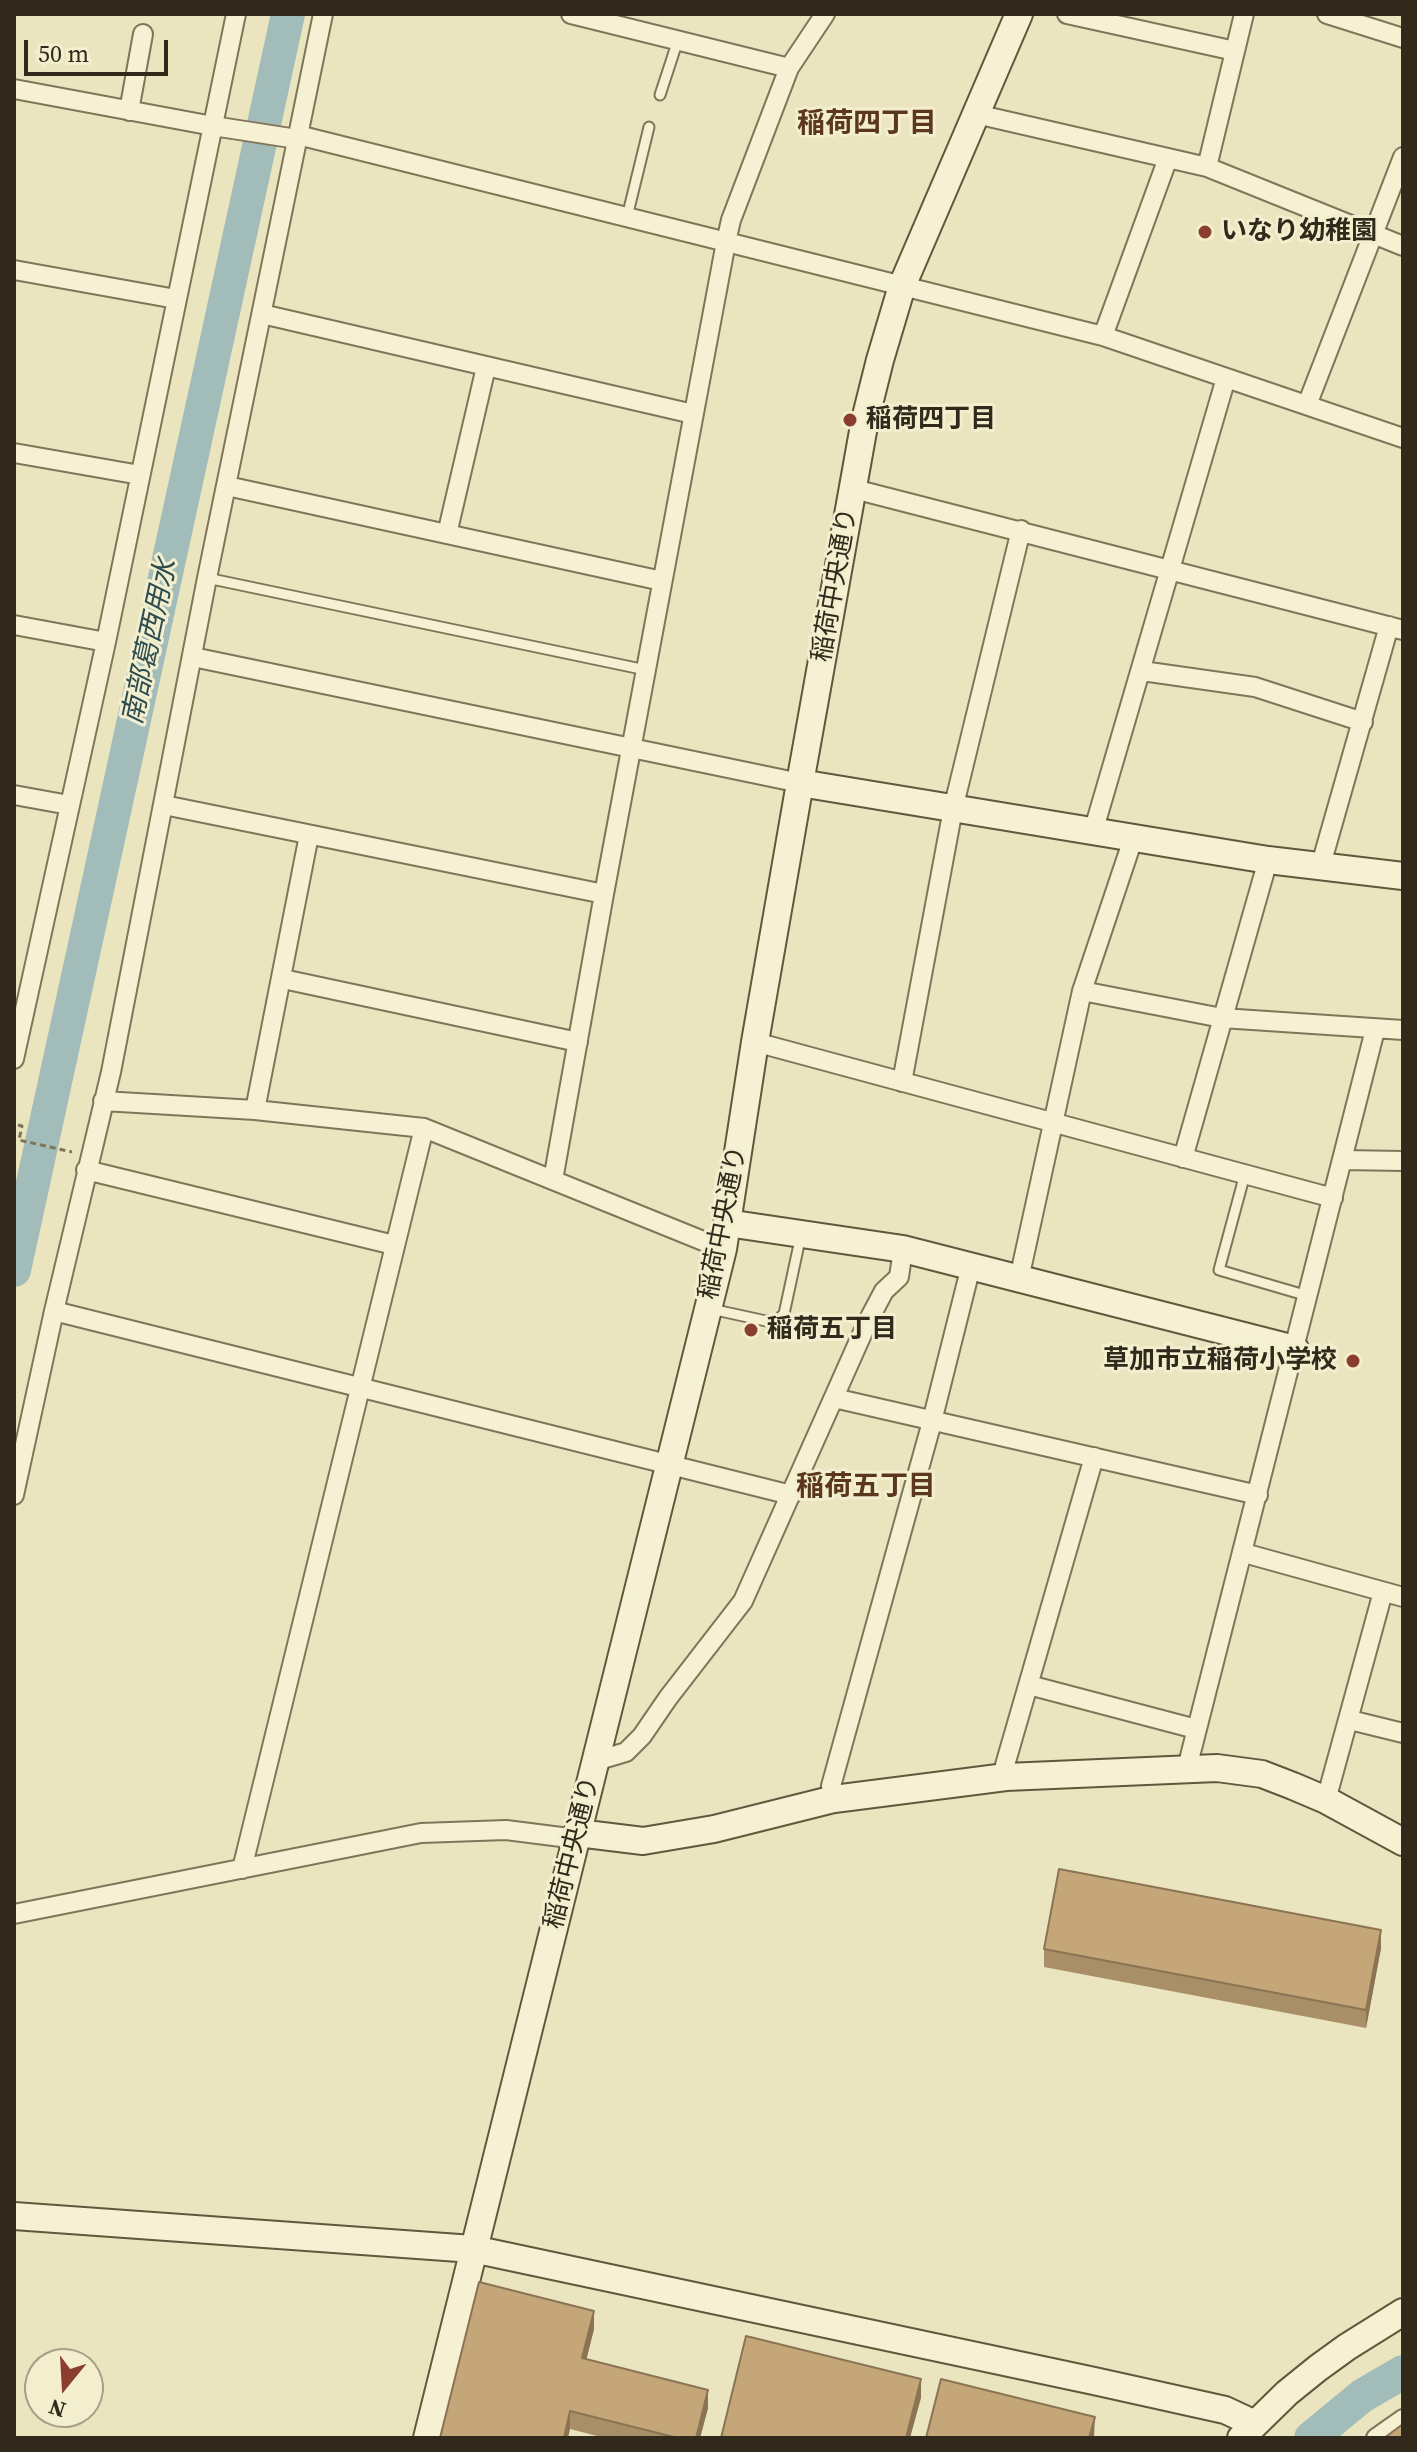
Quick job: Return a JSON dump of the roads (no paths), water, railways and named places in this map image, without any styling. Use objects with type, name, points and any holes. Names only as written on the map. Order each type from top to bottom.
[{"type":"street","points":[[14,1059],[106,642],[236,14]]},
{"type":"street","points":[[14,1495],[103,1101],[323,14]]},
{"type":"street","points":[[571,14],[789,68]]},
{"type":"street","points":[[553,1180],[731,220],[789,68],[825,14]]},
{"type":"street","name":"稲荷中央通り","points":[[427,2438],[723,1249],[755,1042],[872,390],[902,286],[1019,14]]},
{"type":"street","points":[[1067,14],[1235,51]]},
{"type":"street","points":[[1207,167],[1244,14]]},
{"type":"street","points":[[1331,15],[1403,38]]},
{"type":"street","points":[[129,111],[143,34]]},
{"type":"street","points":[[14,89],[213,126],[297,137],[1103,336],[1403,438]]},
{"type":"street","points":[[976,114],[1207,167],[1403,246]]},
{"type":"street","points":[[1307,405],[1403,157]]},
{"type":"street","points":[[1103,336],[1168,158]]},
{"type":"street","points":[[14,270],[176,299]]},
{"type":"street","points":[[262,314],[693,414]]},
{"type":"street","points":[[447,534],[486,367]]},
{"type":"street","points":[[1093,832],[1226,378]]},
{"type":"street","points":[[14,453],[140,475]]},
{"type":"street","points":[[227,486],[662,581]]},
{"type":"street","points":[[854,489],[1396,628],[1363,722],[1320,868]]},
{"type":"street","points":[[902,1082],[953,809],[1021,530]]},
{"type":"street","points":[[14,625],[106,642]]},
{"type":"street","points":[[193,657],[800,783],[1268,860],[1403,876]]},
{"type":"street","points":[[1142,671],[1255,687],[1363,722]]},
{"type":"street","points":[[14,795],[69,805]]},
{"type":"street","points":[[164,805],[604,894]]},
{"type":"street","points":[[255,1110],[309,835]]},
{"type":"street","points":[[1019,1279],[1082,991],[1133,839]]},
{"type":"street","points":[[1183,1158],[1268,860]]},
{"type":"street","points":[[14,969],[33,972]]},
{"type":"street","points":[[283,979],[578,1042]]},
{"type":"street","points":[[1082,991],[1222,1018],[1403,1030]]},
{"type":"street","points":[[1187,1768],[1375,1030]]},
{"type":"street","points":[[755,1042],[1333,1198]]},
{"type":"street","points":[[103,1101],[255,1110],[424,1128],[723,1249]]},
{"type":"street","points":[[242,1869],[424,1128]]},
{"type":"street","points":[[1343,1160],[1403,1161]]},
{"type":"street","points":[[86,1170],[394,1245]]},
{"type":"street","points":[[727,1223],[903,1249],[1295,1349]]},
{"type":"street","points":[[596,1761],[626,1752],[642,1736],[743,1601],[872,1312],[884,1291],[899,1277],[903,1249]]},
{"type":"street","points":[[834,1799],[831,1786],[971,1266]]},
{"type":"street","points":[[54,1311],[791,1495]]},
{"type":"street","points":[[834,1398],[1258,1495]]},
{"type":"street","points":[[1006,1777],[1005,1765],[1094,1457]]},
{"type":"street","points":[[1244,1553],[1403,1597]]},
{"type":"street","points":[[1326,1800],[1383,1592]]},
{"type":"street","points":[[1029,1685],[1196,1729]]},
{"type":"street","points":[[1350,1720],[1403,1733]]},
{"type":"street","points":[[14,1914],[421,1833],[506,1830],[643,1841],[714,1829],[834,1799],[1006,1777],[1187,1768],[1262,1774],[1326,1800],[1403,1842]]},
{"type":"street","points":[[14,2216],[473,2249],[1225,2410],[1248,2431],[1318,2368],[1403,2312]]},
{"type":"street","points":[[1376,2438],[1403,2419]]},
{"type":"lane","points":[[660,95],[678,40]]},
{"type":"lane","points":[[627,217],[649,127]]},
{"type":"lane","points":[[207,578],[646,670]]},
{"type":"lane","points":[[1245,1174],[1219,1270],[1308,1296]]},
{"type":"lane","points":[[708,1308],[766,1321],[777,1320],[784,1314],[801,1234]]},
{"type":"waterway","name":"南部葛西用水","points":[[14,1270],[288,14]]},
{"type":"waterway","points":[[1311,2438],[1362,2396],[1403,2372]]},
{"type":"place","name":"いなり幼稚園","points":[[1205,232]]},
{"type":"place","name":"稲荷四丁目","points":[[850,420]]},
{"type":"place","name":"稲荷五丁目","points":[[751,1330]]},
{"type":"place","name":"草加市立稲荷小学校","points":[[1353,1361]]},
{"type":"district","name":"稲荷四丁目","points":[[867,125]]},
{"type":"district","name":"稲荷五丁目","points":[[866,1488]]}]
